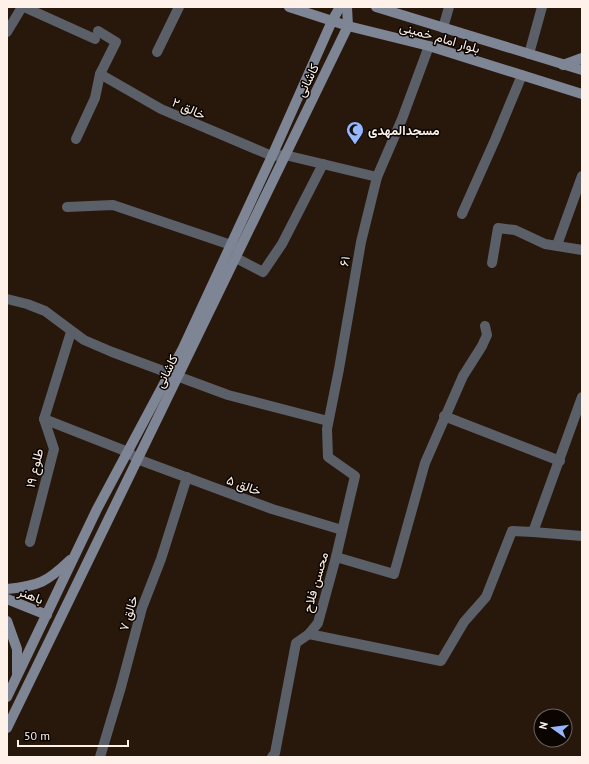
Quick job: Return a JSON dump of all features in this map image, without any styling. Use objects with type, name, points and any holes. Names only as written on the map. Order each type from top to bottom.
[{"type":"street","points":[[7,32],[23,7],[116,42],[100,74],[95,98],[76,139]]},
{"type":"street","points":[[157,52],[179,7]]},
{"type":"street","name":"بلوار امام خمینی","points":[[289,7],[348,26],[429,46],[582,94]]},
{"type":"street","name":"کاشانی","points":[[7,728],[137,459],[332,20],[340,7]]},
{"type":"street","points":[[347,7],[348,26]]},
{"type":"street","name":"بلوار امام خمینی","points":[[376,7],[582,70]]},
{"type":"street","points":[[443,28],[449,7]]},
{"type":"street","points":[[529,54],[542,7]]},
{"type":"street","name":"کاشانی","points":[[7,698],[76,554],[128,452],[174,375],[238,255],[348,26]]},
{"type":"street","name":"۶۱","points":[[355,476],[328,457],[328,421],[339,369],[361,242],[377,177],[402,119],[429,46]]},
{"type":"street","points":[[563,65],[582,58]]},
{"type":"street","name":"خالق ۲","points":[[100,74],[161,110],[272,156]]},
{"type":"street","points":[[462,214],[522,75]]},
{"type":"street","points":[[272,156],[285,155],[377,177]]},
{"type":"street","points":[[67,207],[113,205],[231,245],[238,255],[263,272],[282,244],[323,164]]},
{"type":"street","points":[[557,245],[582,176]]},
{"type":"street","points":[[492,263],[498,228],[515,230],[544,244],[582,250]]},
{"type":"street","points":[[7,299],[27,304],[45,312],[60,321],[71,332],[98,346],[174,375],[228,395],[328,421]]},
{"type":"street","points":[[336,557],[394,574],[425,463],[444,416],[464,376],[482,346],[487,334],[485,326]]},
{"type":"street","points":[[44,419],[71,332]]},
{"type":"street","points":[[533,532],[582,397]]},
{"type":"street","points":[[444,416],[560,461]]},
{"type":"street","name":"خالق ۵","points":[[44,419],[128,452],[137,459],[187,478],[272,509],[342,530]]},
{"type":"street","name":"طلوع ۱۹","points":[[30,542],[54,449],[44,419]]},
{"type":"street","name":"محسن فلاح","points":[[272,757],[296,643],[309,634],[318,623],[336,557],[355,476]]},
{"type":"street","name":"خالق ۷","points":[[100,757],[121,687],[142,608],[161,559],[187,478]]},
{"type":"street","points":[[309,634],[440,661],[464,622],[486,597],[512,531],[582,536]]},
{"type":"street","points":[[7,589],[33,586],[53,577],[76,554],[95,545]]},
{"type":"street","name":"باهنر","points":[[7,600],[47,615]]},
{"type":"street","points":[[7,621],[17,648],[18,704]]},
{"type":"place","name":"مسجدالمهدی","points":[[355,145]]}]
